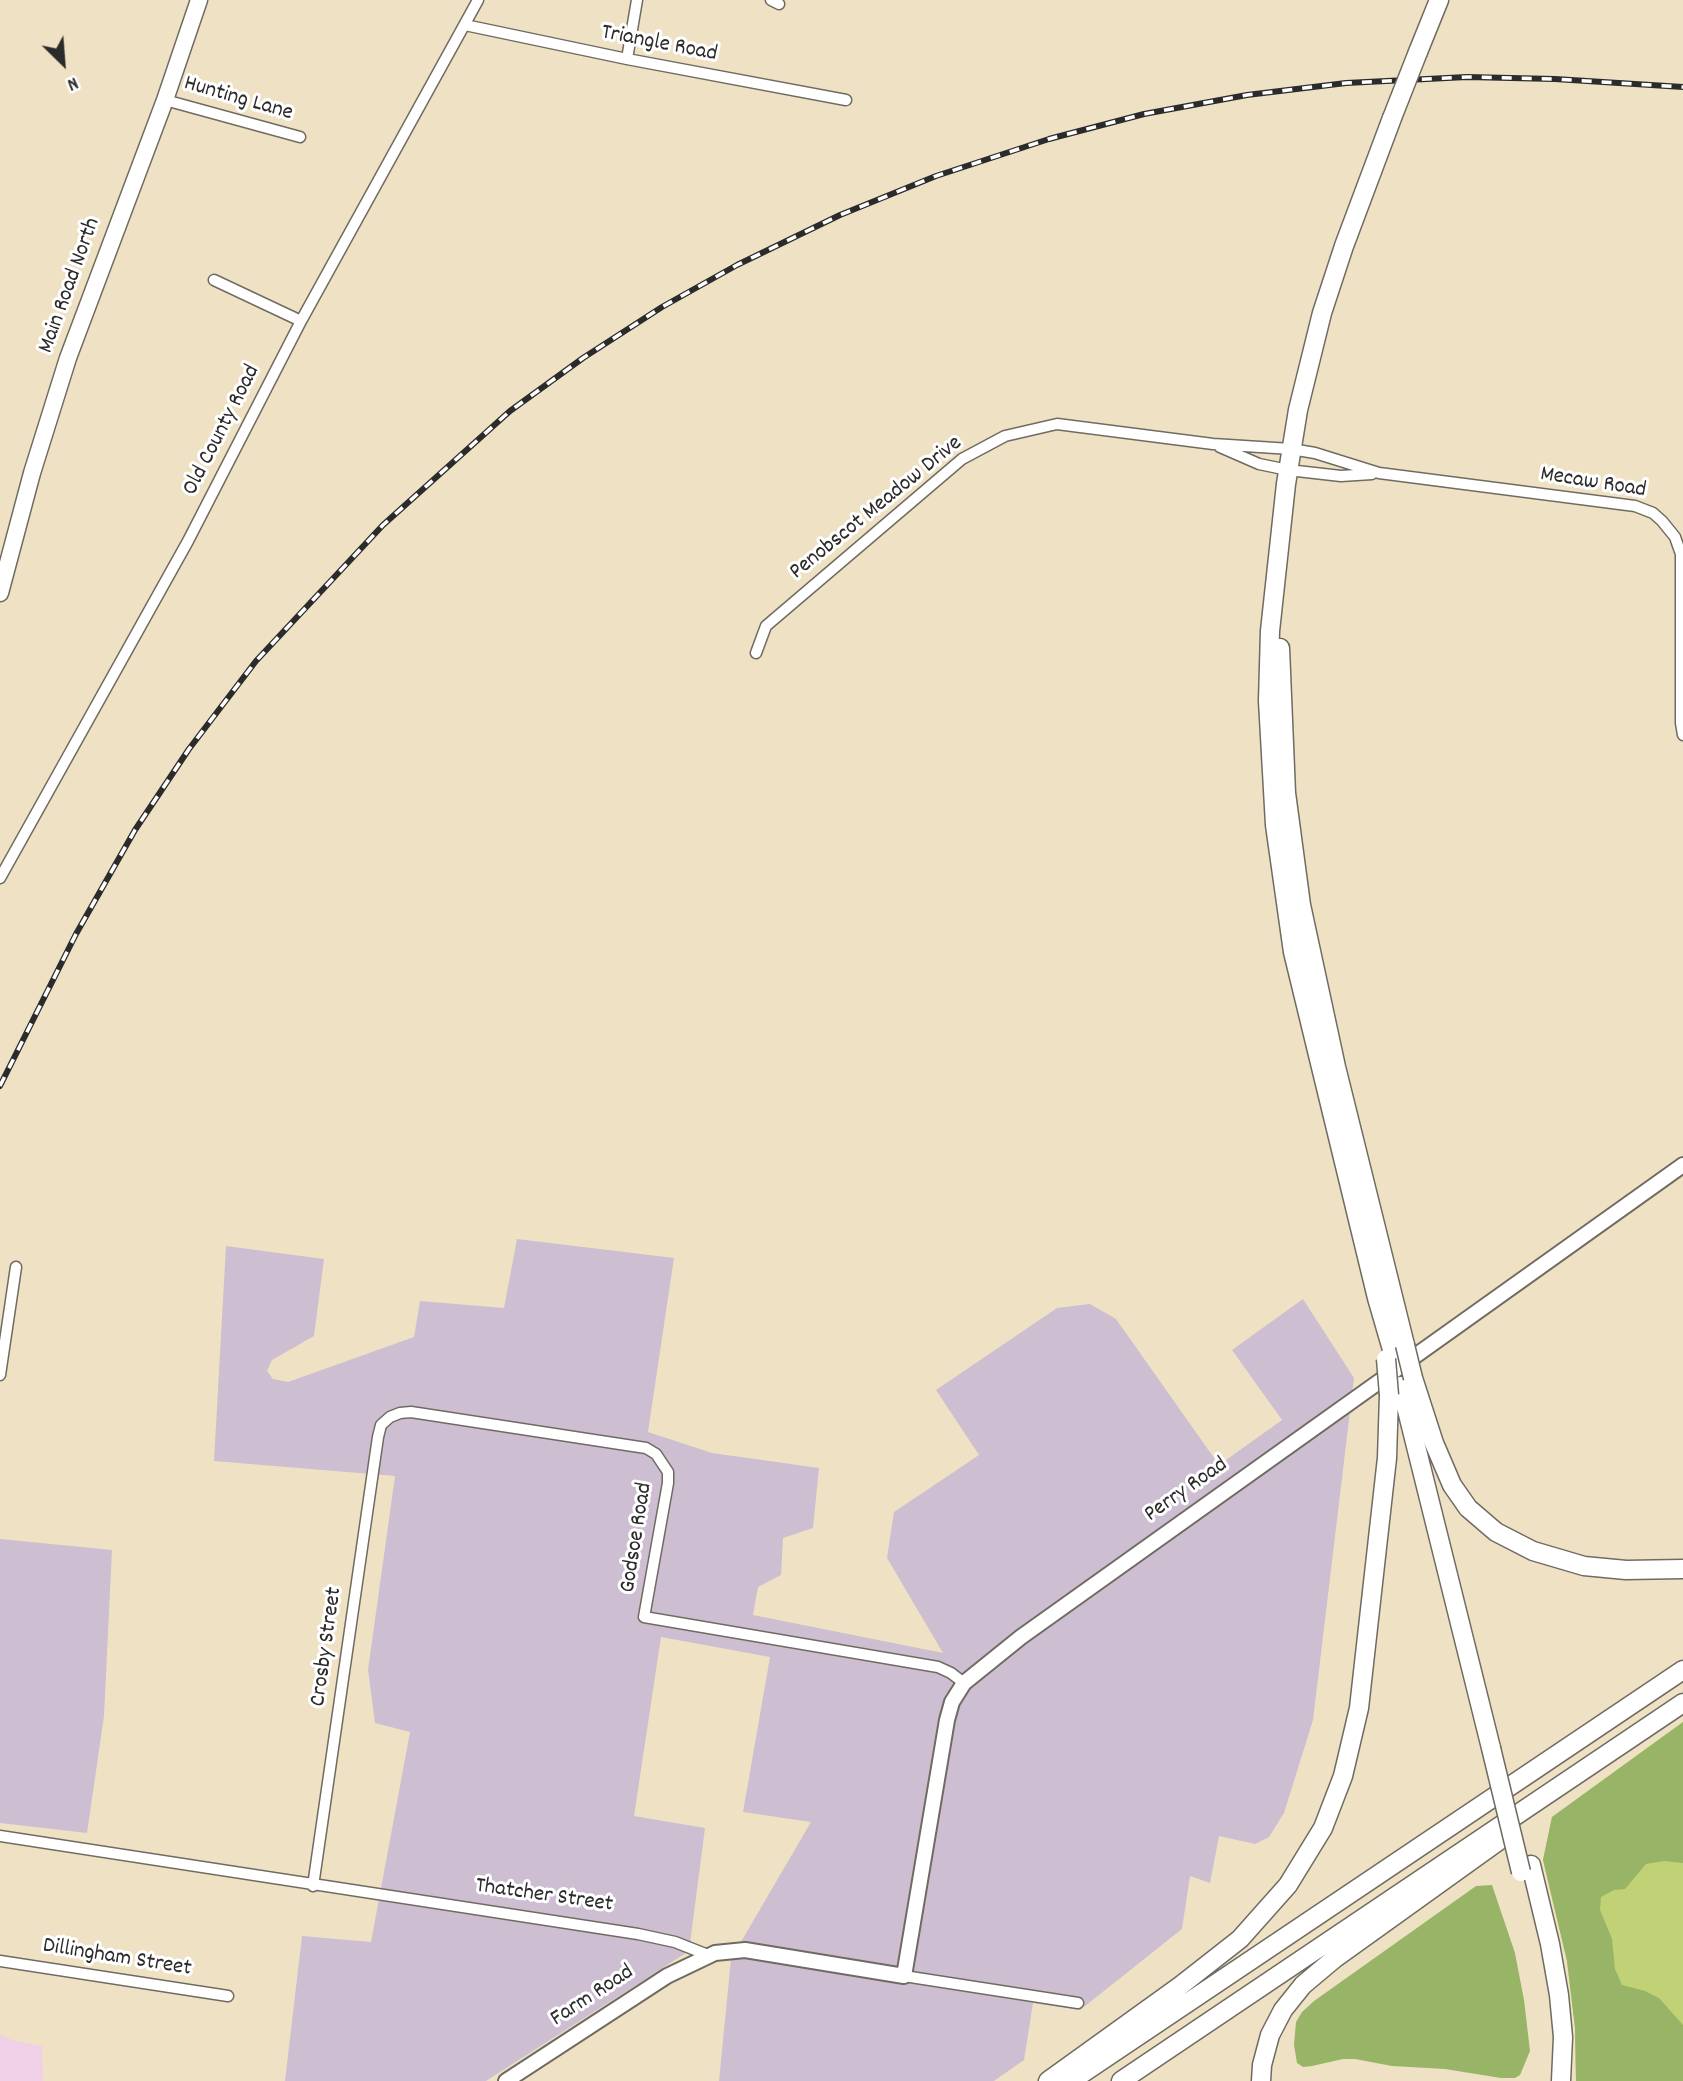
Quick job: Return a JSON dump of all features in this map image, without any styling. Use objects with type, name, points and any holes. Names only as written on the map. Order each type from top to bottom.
[{"type":"highway","points":[[1048,2081],[1180,1986],[1240,1939],[1288,1885],[1323,1828],[1343,1776],[1359,1708],[1388,1458],[1401,1387],[1395,1352],[1377,1298],[1297,969],[1280,870],[1270,771],[1270,631],[1291,449],[1303,386],[1322,313],[1344,246],[1439,0]]},
{"type":"highway","points":[[1277,582],[1285,785],[1297,886],[1401,1387],[1496,1745]]},
{"type":"highway","points":[[1401,1387],[1422,1409],[1439,1458],[1452,1485],[1474,1514],[1496,1532],[1533,1551],[1584,1566],[1634,1570],[1683,1569]]},
{"type":"highway","points":[[1422,1409],[1496,1745],[1557,1982],[1563,2037],[1562,2081]]},
{"type":"highway","points":[[1071,2081],[1683,1670]]},
{"type":"highway","points":[[1121,2081],[1683,1703]]},
{"type":"highway","points":[[1261,2081],[1270,2035],[1283,2010],[1303,1985],[1334,1959],[1534,1816],[1608,1753]]},
{"type":"highway","points":[[1526,1868],[1553,2037],[1551,2081]]},
{"type":"main road","name":"Main Road North","points":[[0,593],[32,473],[68,358],[165,100],[199,0]]},
{"type":"street","name":"Old County Road","points":[[0,878],[188,541],[301,321],[478,0]]},
{"type":"street","points":[[628,59],[637,0]]},
{"type":"street","name":"Triangle Road","points":[[465,25],[846,100]]},
{"type":"street","name":"Hunting Lane","points":[[165,100],[300,137]]},
{"type":"street","points":[[214,280],[301,321]]},
{"type":"street","name":"Penobscot Meadow Drive","points":[[756,653],[766,626],[962,459],[1005,436],[1057,424],[1213,444],[1291,449]]},
{"type":"street","name":"Penobscot Meadow Drive","points":[[1213,444],[1259,464],[1288,470]]},
{"type":"street","name":"Mecaw Road","points":[[1291,449],[1315,453],[1379,473],[1635,506],[1653,513],[1675,537],[1681,554],[1683,735]]},
{"type":"street","name":"Mecaw Road","points":[[1288,470],[1341,476],[1379,473]]},
{"type":"street","name":"Perry Road","points":[[904,1976],[950,1709],[964,1683],[1021,1637],[1683,1165]]},
{"type":"street","points":[[0,1375],[16,1267]]},
{"type":"street","name":"Godsoe Road","points":[[390,1417],[411,1412],[646,1448],[663,1461],[668,1472],[668,1483],[644,1617],[938,1667],[964,1683]]},
{"type":"street","name":"Crosby Street","points":[[313,1886],[378,1437],[381,1425],[390,1417]]},
{"type":"street","name":"Thatcher Street","points":[[0,1836],[652,1936],[708,1955],[745,1950],[1078,2003]]},
{"type":"street","name":"Farm Road","points":[[506,2081],[667,1976],[708,1955]]},
{"type":"street","name":"Dillingham Street","points":[[0,1961],[228,1996]]},
{"type":"shaded area","points":[[517,1239],[674,1258],[648,1432],[712,1453],[819,1468],[813,1528],[783,1538],[781,1575],[758,1587],[753,1615],[943,1653],[887,1558],[894,1512],[979,1455],[936,1390],[1057,1308],[1090,1304],[1116,1319],[1219,1465],[1282,1420],[1232,1350],[1303,1299],[1354,1378],[1313,1720],[1284,1813],[1269,1837],[1255,1844],[1219,1836],[1210,1883],[1190,1876],[1182,1929],[1080,2010],[1033,2003],[1024,2060],[994,2081],[719,2081],[731,1959],[811,1822],[743,1812],[770,1657],[661,1637],[634,1816],[705,1828],[689,1951],[486,2081],[285,2081],[302,1936],[371,1942],[410,1732],[375,1723],[368,1670],[395,1476],[214,1461],[226,1246],[324,1259],[314,1336],[272,1360],[267,1371],[273,1379],[288,1382],[414,1337],[420,1301],[504,1308]]},
{"type":"shaded area","points":[[0,1539],[112,1550],[104,1716],[87,1833],[0,1823]]},
{"type":"shaded area","points":[[0,2035],[42,2046],[43,2081],[0,2081]]},
{"type":"green space","points":[[1683,1722],[1683,2081],[1576,2081],[1575,2028],[1567,1961],[1543,1860],[1552,1817]]},
{"type":"green space","points":[[1683,1722],[1683,1863],[1664,1861],[1646,1864],[1625,1889],[1614,1890],[1601,1897],[1600,1910],[1612,1939],[1615,1969],[1622,1985],[1659,1998],[1683,2025],[1683,2081],[1576,2081],[1575,2028],[1567,1961],[1543,1860],[1552,1817]]},
{"type":"green space","points":[[1492,1885],[1515,1953],[1524,2000],[1530,2051],[1520,2075],[1515,2078],[1501,2078],[1445,2069],[1392,2066],[1355,2059],[1303,2067],[1297,2063],[1294,2045],[1296,2022],[1314,2001],[1476,1886]]},
{"type":"railway","points":[[0,1086],[76,934],[135,830],[189,749],[256,661],[383,525],[510,411],[583,358],[662,307],[737,265],[840,215],[936,176],[1049,139],[1144,114],[1247,95],[1346,83],[1467,77],[1683,87]]}]
